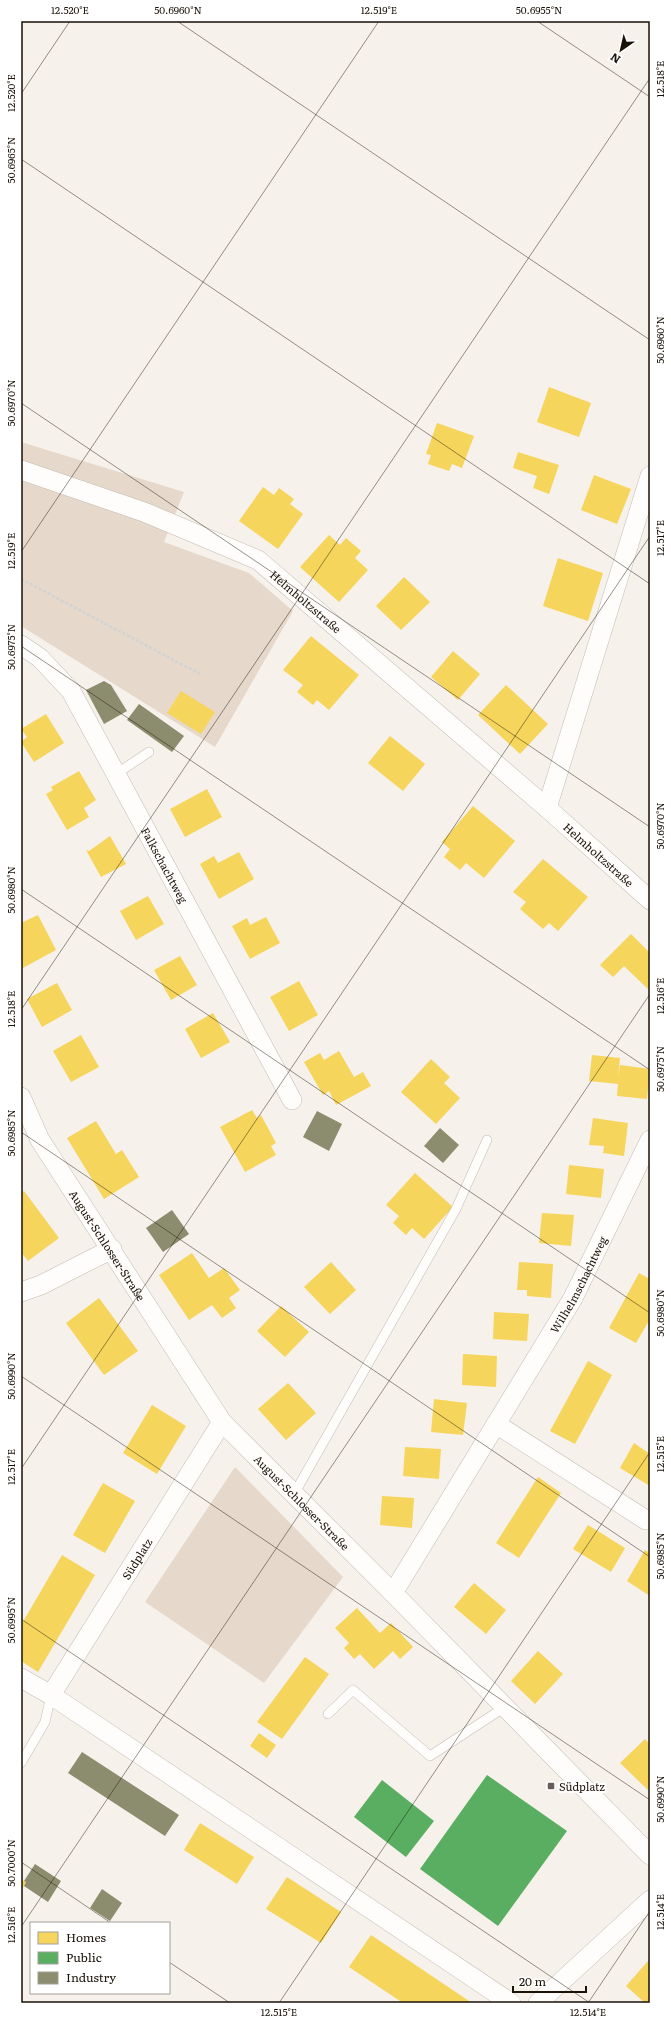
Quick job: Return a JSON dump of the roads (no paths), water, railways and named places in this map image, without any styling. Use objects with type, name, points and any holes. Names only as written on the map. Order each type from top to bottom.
[{"type":"street","name":"Helmholtzstraße","points":[[21,470],[144,512],[258,560],[547,808],[650,900]]},
{"type":"street","points":[[547,808],[650,476]]},
{"type":"street","name":"Falkschachtweg","points":[[21,645],[40,658],[71,691],[292,1100]]},
{"type":"street","name":"August-Schlosser-Straße","points":[[21,1097],[40,1140],[112,1249],[222,1422],[393,1593],[650,1856]]},
{"type":"street","name":"Wilhelmschachtweg","points":[[393,1593],[573,1298],[650,1140]]},
{"type":"street","points":[[21,1292],[41,1285],[112,1249]]},
{"type":"street","name":"Südplatz","points":[[52,1695],[222,1422]]},
{"type":"street","points":[[496,1424],[646,1520]]},
{"type":"street","points":[[21,1678],[52,1695],[512,2003]]},
{"type":"street","points":[[538,2003],[650,1900]]},
{"type":"lane","points":[[116,774],[149,752]]},
{"type":"lane","points":[[294,1494],[456,1209],[487,1140]]},
{"type":"lane","points":[[328,1714],[353,1690],[430,1756],[505,1707]]},
{"type":"lane","points":[[21,1763],[45,1722],[52,1695]]},
{"type":"place","name":"Südplatz","points":[[551,1786]]}]
